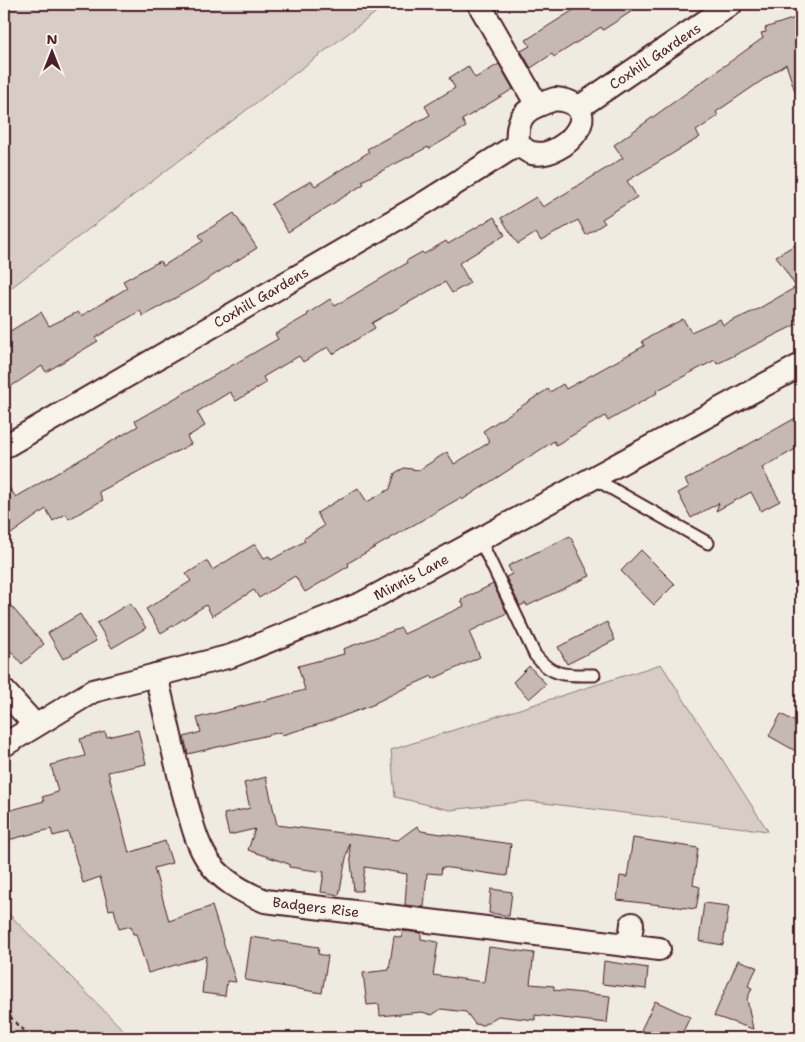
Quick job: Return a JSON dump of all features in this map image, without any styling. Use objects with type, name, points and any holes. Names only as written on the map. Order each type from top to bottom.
[{"type":"street","points":[[479,4],[537,105]]},
{"type":"street","name":"Coxhill Gardens","points":[[578,108],[731,4]]},
{"type":"street","points":[[556,99],[568,100],[578,108],[582,120],[577,134],[564,144],[542,153],[530,153],[518,144],[516,127],[525,113],[537,105],[556,99]]},
{"type":"street","name":"Coxhill Gardens","points":[[4,447],[426,202],[518,144]]},
{"type":"street","name":"Minnis Lane","points":[[4,745],[93,691],[231,656],[362,603],[801,365]]},
{"type":"street","name":"Badgers Rise","points":[[156,675],[196,839],[208,860],[222,876],[245,893],[265,901],[631,935],[659,949]]},
{"type":"street","points":[[4,691],[35,725]]},
{"type":"lane","points":[[593,478],[708,543]]},
{"type":"lane","points":[[480,540],[536,655],[544,666],[560,675],[594,675]]},
{"type":"path","points":[[4,1011],[31,1038]]},
{"type":"shaded area","points":[[4,4],[387,4],[4,293]]},
{"type":"shaded area","points":[[661,664],[768,831],[528,801],[450,810],[395,797],[391,750]]},
{"type":"shaded area","points":[[4,909],[131,1038],[4,1038]]},
{"type":"building","points":[[583,4],[643,4],[603,30],[601,27],[554,57],[552,54],[531,68],[521,51],[530,46],[526,40]]},
{"type":"building","points":[[801,16],[801,97],[797,97],[786,64],[716,112],[718,116],[696,131],[700,137],[627,181],[637,197],[602,219],[605,223],[586,235],[578,220],[541,241],[536,233],[518,244],[501,218],[536,197],[543,207],[623,158],[614,145],[763,38],[761,33],[766,32],[765,28]]},
{"type":"building","points":[[499,64],[513,89],[462,120],[466,127],[429,149],[428,147],[362,181],[364,184],[288,232],[271,204],[311,181],[315,186],[369,152],[367,149],[430,115],[425,106],[455,88],[449,78],[468,66],[475,78]]},
{"type":"building","points":[[234,213],[257,248],[195,287],[143,316],[140,311],[95,338],[98,341],[46,372],[42,366],[4,391],[4,335],[41,312],[49,326],[78,312],[81,316],[127,288],[123,281],[160,261],[163,266],[203,241],[199,235]]},
{"type":"building","points":[[494,217],[505,235],[459,263],[470,283],[452,293],[445,282],[372,323],[375,328],[333,354],[328,347],[303,362],[299,356],[263,377],[266,383],[236,401],[230,392],[197,412],[205,426],[187,437],[191,444],[99,492],[103,500],[69,519],[66,514],[53,521],[46,509],[4,539],[4,481],[16,497],[138,426],[135,421],[278,339],[275,334],[308,315],[330,299],[335,306],[422,252],[424,254],[446,241],[448,244]]},
{"type":"building","points":[[795,245],[801,256],[801,322],[717,364],[715,360],[656,391],[657,393],[608,421],[605,416],[556,445],[554,441],[462,500],[460,498],[348,563],[349,566],[305,592],[295,576],[259,598],[254,590],[212,616],[206,605],[161,633],[146,609],[191,581],[186,574],[207,561],[212,570],[255,544],[264,558],[269,556],[271,560],[305,541],[303,539],[324,526],[317,513],[358,488],[367,502],[390,489],[395,473],[404,468],[419,470],[447,452],[454,464],[490,442],[483,431],[548,389],[550,392],[563,384],[566,389],[644,346],[642,341],[683,319],[691,332],[720,319],[723,325],[758,309],[796,287],[776,256]]},
{"type":"building","points":[[801,415],[801,446],[762,468],[780,501],[761,511],[751,492],[716,511],[719,503],[691,518],[678,493],[689,487],[685,480]]},
{"type":"building","points":[[570,536],[590,576],[527,606],[526,603],[520,606],[506,577],[512,574],[508,566]]},
{"type":"building","points":[[641,550],[675,584],[654,605],[621,571]]},
{"type":"building","points":[[493,584],[507,613],[469,632],[480,657],[433,679],[432,676],[375,704],[327,722],[282,735],[281,732],[188,754],[184,737],[201,732],[197,718],[305,690],[298,666],[344,654],[343,649],[401,628],[404,634],[464,606],[461,600]]},
{"type":"building","points":[[4,598],[44,644],[22,664],[4,643]]},
{"type":"building","points":[[130,603],[146,628],[112,648],[97,623]]},
{"type":"building","points":[[80,614],[96,641],[63,659],[48,633]]},
{"type":"building","points":[[607,622],[615,640],[567,664],[558,647]]},
{"type":"building","points":[[529,666],[546,684],[529,699],[513,682]]},
{"type":"building","points":[[781,714],[801,725],[801,754],[769,736]]},
{"type":"building","points":[[138,730],[146,764],[108,772],[129,853],[165,841],[172,863],[154,868],[169,921],[212,906],[236,982],[227,981],[225,996],[202,993],[206,956],[148,973],[136,934],[133,934],[131,926],[119,929],[114,909],[109,910],[100,877],[83,883],[68,832],[53,836],[51,829],[4,841],[4,812],[44,801],[42,797],[58,792],[51,765],[85,756],[80,739],[105,732],[107,737]]},
{"type":"building","points":[[266,777],[277,825],[398,840],[417,826],[421,831],[511,844],[507,876],[442,867],[441,874],[427,873],[424,907],[405,905],[407,874],[365,867],[362,891],[354,891],[349,843],[339,895],[321,892],[324,872],[289,867],[289,864],[248,850],[255,829],[229,835],[224,814],[250,808],[244,783]]},
{"type":"building","points":[[633,838],[698,848],[693,885],[700,887],[696,909],[617,900],[620,876],[627,877]]},
{"type":"building","points":[[491,889],[512,892],[509,916],[489,913]]},
{"type":"building","points":[[704,903],[729,906],[723,945],[699,941]]},
{"type":"building","points":[[403,931],[421,933],[421,939],[438,942],[433,975],[484,982],[489,947],[534,953],[530,984],[554,986],[554,990],[610,996],[607,1023],[535,1015],[535,1020],[498,1016],[483,1025],[475,1024],[466,1012],[441,1009],[432,1015],[422,1012],[380,1016],[379,1004],[367,1005],[363,973],[389,970],[394,936],[402,938]]},
{"type":"building","points":[[251,937],[319,947],[318,954],[328,956],[322,993],[245,980]]},
{"type":"building","points":[[738,960],[757,967],[748,986],[752,988],[747,999],[753,1029],[714,1016]]},
{"type":"building","points":[[604,961],[648,968],[646,989],[602,984]]},
{"type":"building","points":[[655,1001],[690,1017],[680,1038],[660,1038],[641,1030]]}]
